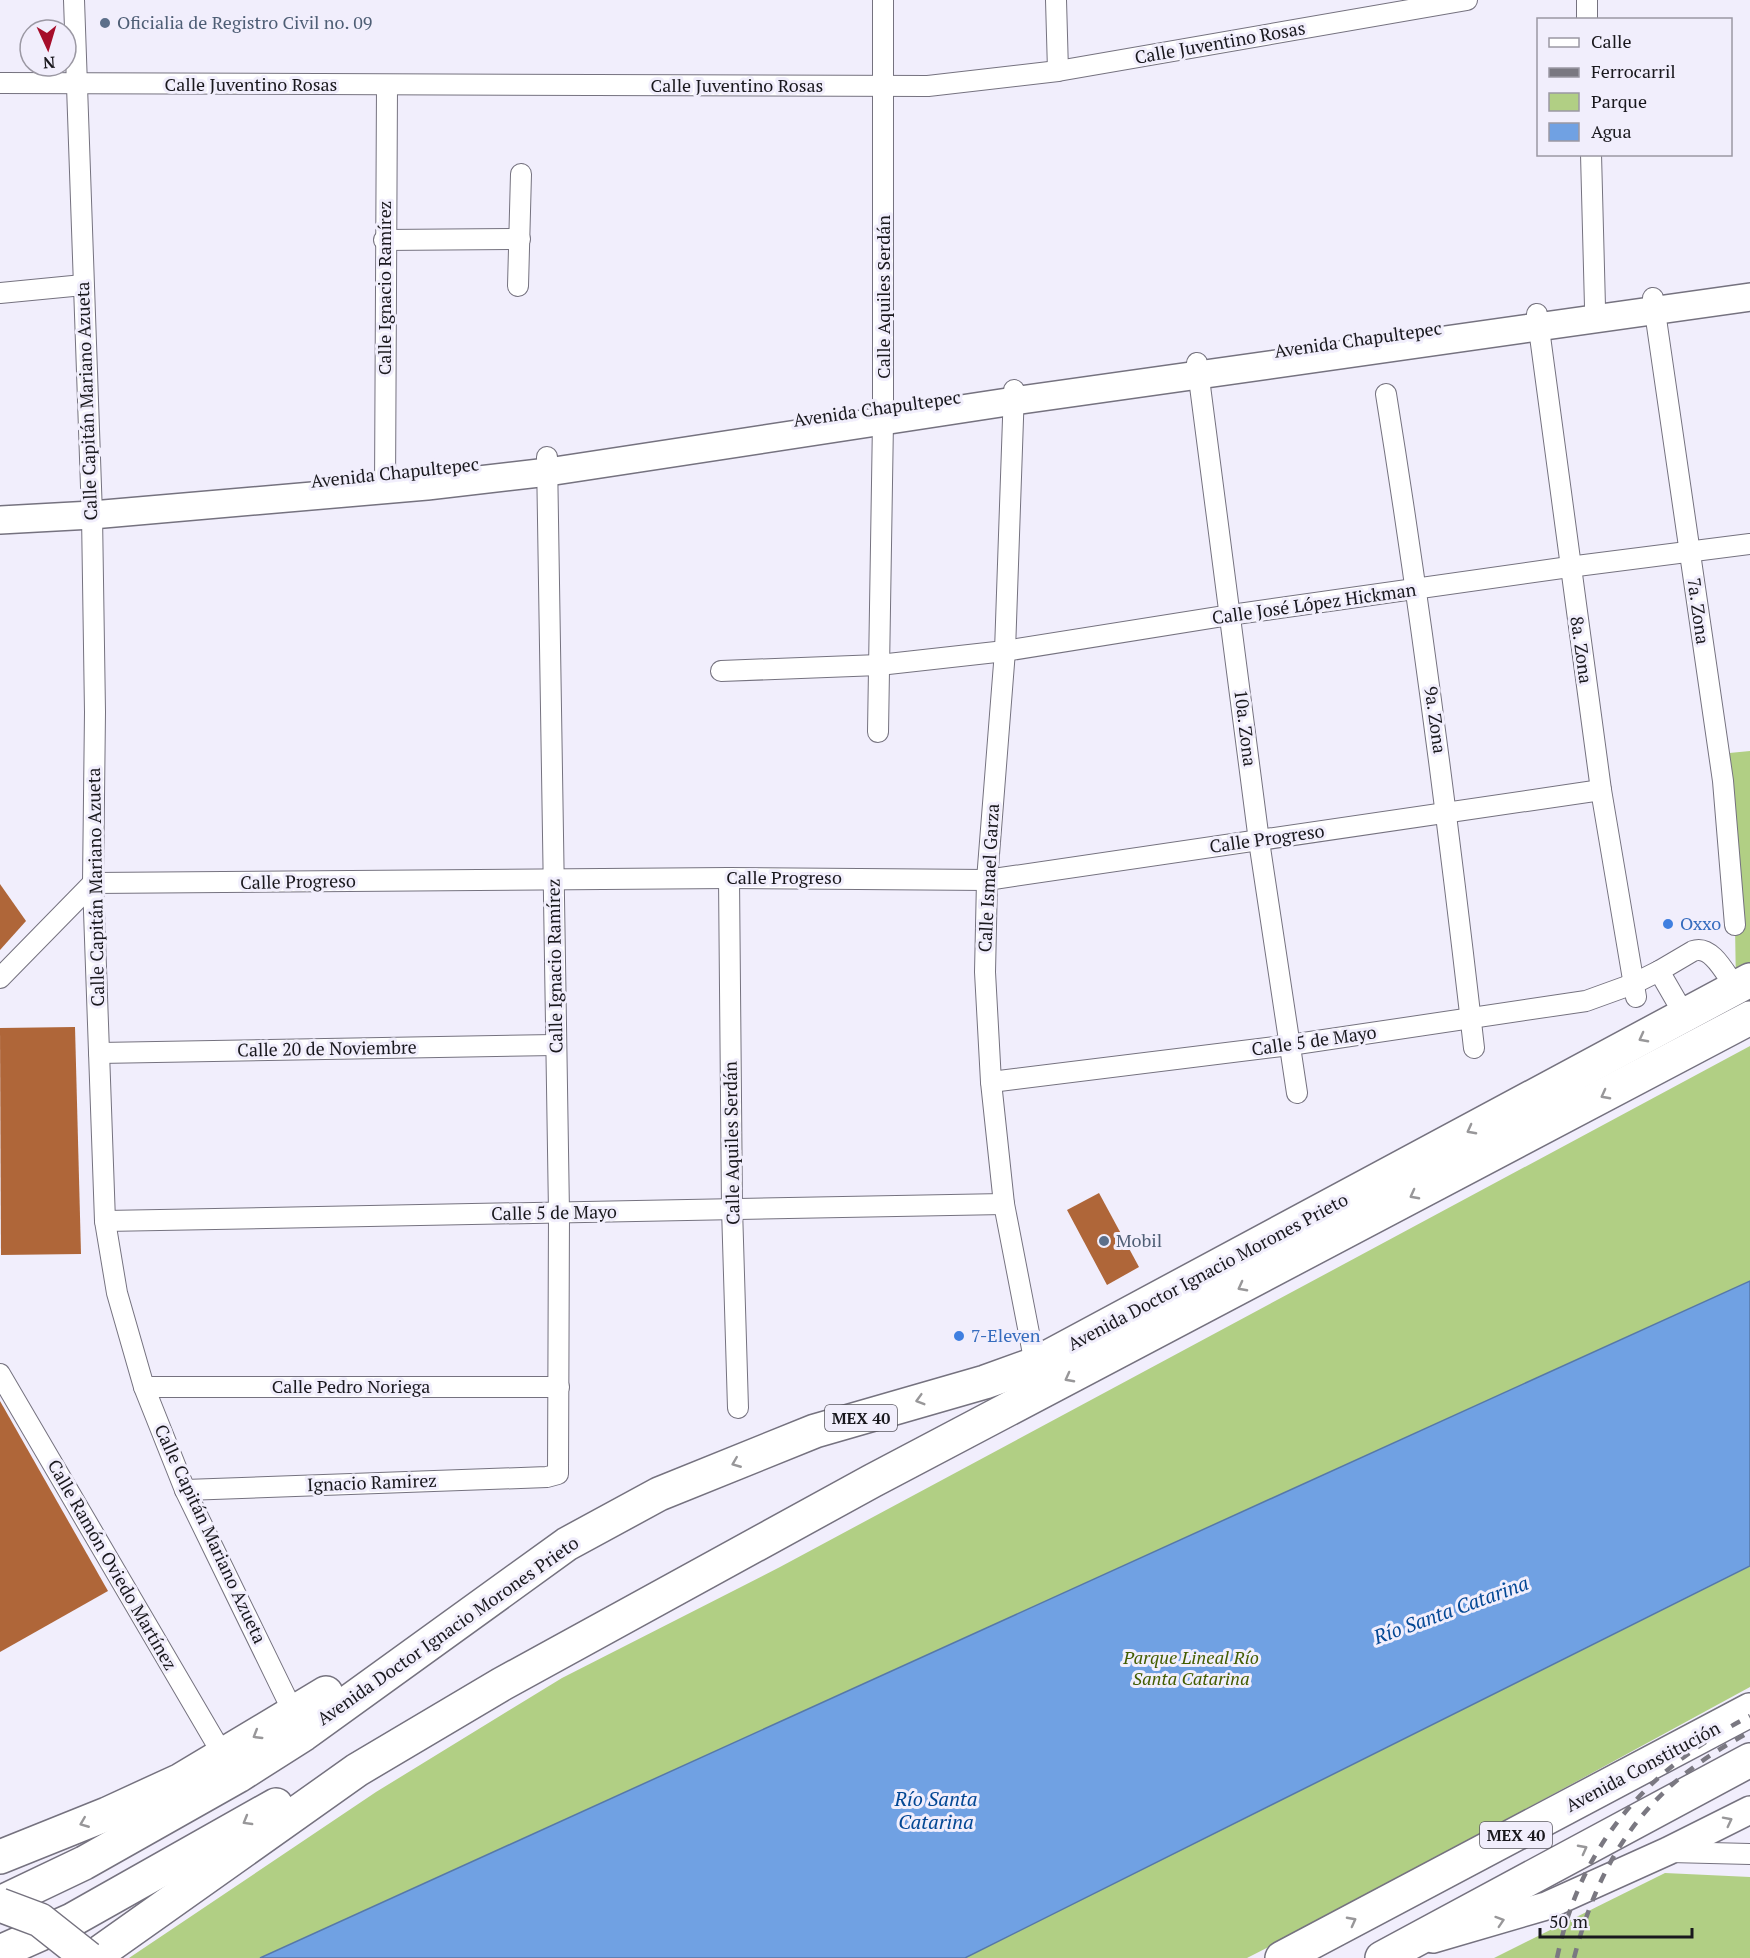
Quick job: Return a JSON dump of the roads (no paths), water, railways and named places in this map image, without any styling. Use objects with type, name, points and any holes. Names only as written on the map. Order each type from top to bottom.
[{"type":"highway","name":"Avenida Doctor Ignacio Morones Prieto","points":[[0,1904],[84,1863],[238,1776],[365,1668],[420,1650],[567,1544],[659,1494],[815,1431],[985,1382],[1035,1364],[1743,984]]},
{"type":"highway","name":"Avenida Doctor Ignacio Morones Prieto","points":[[90,1958],[357,1770],[502,1684],[872,1481],[1750,1018]]},
{"type":"highway","points":[[872,1481],[985,1382]]},
{"type":"highway","name":"Avenida Constitución","points":[[1282,1958],[1750,1710]]},
{"type":"highway","points":[[0,1857],[107,1814],[181,1780],[223,1755],[299,1724]]},
{"type":"highway","name":"MEX 40","points":[[1392,1952],[1750,1760]]},
{"type":"highway","points":[[0,1952],[72,1920],[274,1805],[357,1770]]},
{"type":"highway","points":[[1320,1958],[1547,1869]]},
{"type":"highway","points":[[0,1904],[40,1920],[90,1958]]},
{"type":"main road","name":"Avenida Chapultepec","points":[[0,505],[91,507],[384,483],[548,465],[1014,395],[1538,321],[1595,307],[1653,305],[1750,284]]},
{"type":"main road","points":[[1538,321],[1653,305],[1750,297]]},
{"type":"main road","points":[[0,520],[91,507]]},
{"type":"main road","points":[[1392,1952],[1546,1906],[1668,1851],[1750,1810]]},
{"type":"street","name":"Calle Capitán Mariano Azueta","points":[[74,0],[91,507],[95,712],[93,882],[105,1221],[117,1293],[144,1387],[185,1490],[299,1724]]},
{"type":"street","name":"Calle Aquiles Serdán","points":[[878,732],[884,414],[883,0]]},
{"type":"street","points":[[1056,0],[1058,71]]},
{"type":"street","name":"Calle Juventino Rosas","points":[[0,83],[884,87],[982,81],[1058,71],[1467,0]]},
{"type":"street","points":[[1587,0],[1587,18]]},
{"type":"street","name":"Calle Ignacio Ramírez","points":[[384,483],[384,240],[387,86]]},
{"type":"street","points":[[1591,156],[1595,307]]},
{"type":"street","points":[[518,286],[521,174]]},
{"type":"street","points":[[384,240],[520,239]]},
{"type":"street","points":[[0,293],[83,285]]},
{"type":"street","name":"7a. Zona","points":[[1653,305],[1723,781],[1735,925]]},
{"type":"street","name":"8a. Zona","points":[[1538,321],[1569,567],[1601,790],[1634,991]]},
{"type":"street","name":"10a. Zona","points":[[1197,370],[1259,841],[1298,1093]]},
{"type":"street","name":"9a. Zona","points":[[1386,394],[1418,589],[1448,813],[1473,1048]]},
{"type":"street","name":"Calle Ismael Garza","points":[[1014,395],[1005,651],[987,880],[985,972],[991,1082],[1004,1204],[1035,1364]]},
{"type":"street","name":"Calle Ignacio Ramírez","points":[[548,465],[559,1213],[558,1474]]},
{"type":"street","name":"Calle José López Hickman","points":[[721,671],[879,665],[1005,651],[1230,615],[1750,544]]},
{"type":"street","name":"Calle Progreso","points":[[93,882],[729,878],[987,880],[1601,790]]},
{"type":"street","name":"Calle Aquiles Serdán","points":[[729,878],[732,1208],[738,1408]]},
{"type":"street","points":[[0,978],[93,882]]},
{"type":"street","name":"Calle 5 de Mayo","points":[[991,1082],[1290,1045],[1586,1001],[1634,991],[1659,971],[1693,951],[1705,950],[1743,984]]},
{"type":"street","points":[[1659,971],[1684,1016]]},
{"type":"street","name":"Calle 20 de Noviembre","points":[[99,1053],[555,1045]]},
{"type":"street","name":"Calle 5 de Mayo","points":[[105,1221],[1004,1204]]},
{"type":"street","name":"Calle Ramón Oviedo Martínez","points":[[0,1374],[223,1755]]},
{"type":"street","name":"Calle Pedro Noriega","points":[[144,1387],[559,1387]]},
{"type":"street","name":"Ignacio Ramirez","points":[[185,1490],[547,1477],[558,1474]]},
{"type":"street","points":[[1668,1851],[1750,1854]]},
{"type":"water","name":"Río Santa Catarina","points":[[1750,1281],[1750,1566],[965,1958],[260,1958]]},
{"type":"railway","points":[[1557,1958],[1568,1916],[1583,1879],[1602,1844],[1624,1813],[1650,1785],[1680,1760],[1713,1737],[1750,1716]]},
{"type":"railway","points":[[1574,1958],[1599,1884],[1635,1824],[1658,1798],[1685,1774],[1715,1752],[1750,1732]]},
{"type":"place","name":"Oficialia de Registro Civil no. 09","points":[[105,23]]},
{"type":"place","name":"Oxxo","points":[[1668,924]]},
{"type":"place","name":"Mobil","points":[[1104,1241]]},
{"type":"place","name":"7-Eleven","points":[[959,1336]]},
{"type":"park label","name":"Parque Lineal Río Santa Catarina","points":[[1191,1668]]}]
